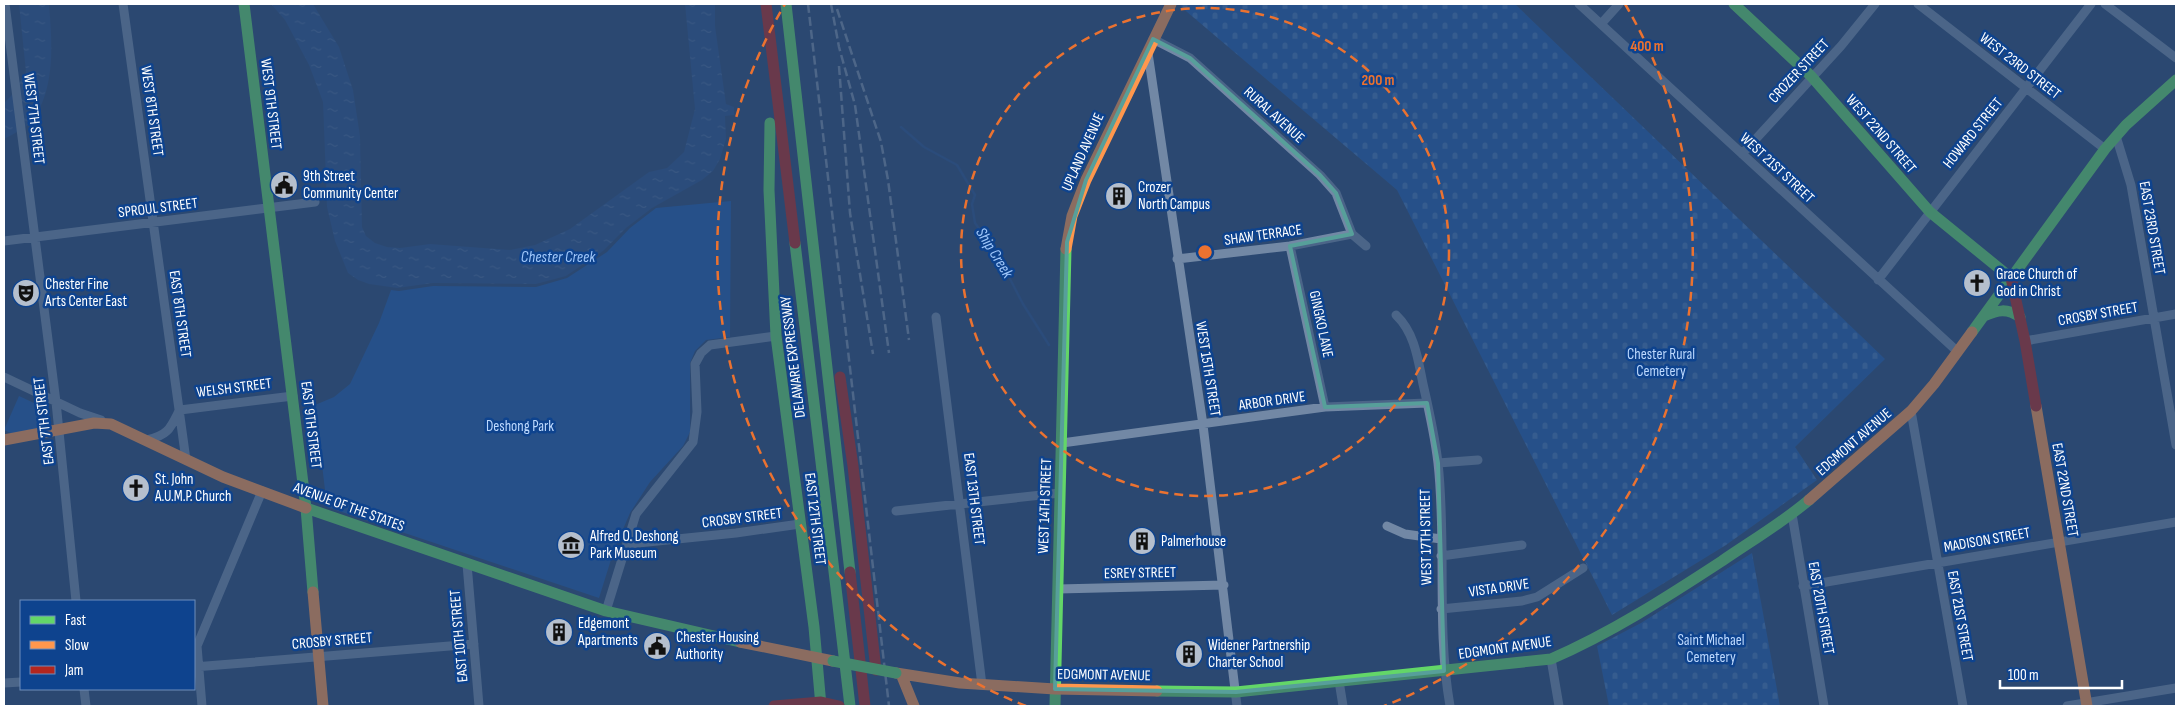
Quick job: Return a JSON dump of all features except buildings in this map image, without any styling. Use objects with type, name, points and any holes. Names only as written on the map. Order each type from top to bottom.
[{"type":"main road","name":"WEST 9TH STREET","points":[[244,4],[269,208]]},
{"type":"main road","points":[[786,4],[866,706]]},
{"type":"main road","name":"UPLAND AVENUE","points":[[1064,324],[1066,251],[1072,216],[1086,180],[1171,4]]},
{"type":"main road","name":"WEST 22ND STREET","points":[[1734,4],[1811,76],[1930,212],[2011,278]]},
{"type":"main road","name":"EAST 12TH STREET","points":[[766,7],[770,104],[770,235],[776,336],[817,657],[821,704]]},
{"type":"main road","name":"DELAWARE EXPRESSWAY","points":[[766,7],[850,706]]},
{"type":"main road","name":"EDGMONT AVENUE","points":[[696,633],[898,674],[982,685],[1055,689],[1236,692],[1551,659],[1591,642],[1704,573],[1792,514],[1911,411],[1958,352],[2116,136],[2176,80]]},
{"type":"main road","points":[[799,115],[816,189],[853,466],[876,670]]},
{"type":"main road","name":"EAST 9TH STREET","points":[[269,208],[306,508],[323,706]]},
{"type":"main road","name":"EAST 22ND STREET","points":[[2011,278],[2025,341],[2086,704]]},
{"type":"main road","points":[[1984,316],[1996,310],[2005,309],[2014,312],[2020,317]]},
{"type":"main road","name":"WEST 14TH STREET","points":[[1055,706],[1064,324]]},
{"type":"main road","points":[[5,439],[59,431],[94,423],[111,424]]},
{"type":"main road","name":"AVENUE OF THE STATES","points":[[111,424],[223,477],[306,508],[606,611],[696,633]]},
{"type":"main road","points":[[898,674],[914,706]]},
{"type":"main road","points":[[774,706],[821,704],[839,706]]},
{"type":"street","name":"WEST 7TH STREET","points":[[5,4],[35,237]]},
{"type":"street","name":"WEST 8TH STREET","points":[[123,4],[153,222]]},
{"type":"street","name":"WEST 21ST STREET","points":[[1579,4],[1958,352]]},
{"type":"street","points":[[1601,24],[1619,4]]},
{"type":"street","name":"CROZER STREET","points":[[1742,154],[1811,76],[1841,46],[1875,4]]},
{"type":"street","name":"WEST 23RD STREET","points":[[1918,4],[2106,149]]},
{"type":"street","name":"HOWARD STREET","points":[[1878,280],[2027,89],[2090,4]]},
{"type":"street","points":[[2104,4],[2176,58]]},
{"type":"street","name":"RURAL AVENUE","points":[[1151,45],[1190,58],[1320,175],[1336,193],[1352,234]]},
{"type":"street","name":"WEST 15TH STREET","points":[[1151,45],[1177,259],[1203,425],[1224,585],[1237,706]]},
{"type":"street","name":"EAST 23RD STREET","points":[[2116,136],[2130,185],[2176,445]]},
{"type":"street","name":"SPROUL STREET","points":[[4,241],[315,202]]},
{"type":"street","name":"EAST 8TH STREET","points":[[153,222],[186,460]]},
{"type":"street","points":[[1352,234],[1366,246]]},
{"type":"street","name":"SHAW TERRACE","points":[[1177,259],[1290,246],[1352,234]]},
{"type":"street","name":"EAST 7TH STREET","points":[[35,237],[56,402],[76,600]]},
{"type":"street","name":"GINGKO LANE","points":[[1290,246],[1325,407]]},
{"type":"street","name":"CROSBY STREET","points":[[2025,341],[2176,314]]},
{"type":"street","name":"WEST 17TH STREET","points":[[1396,315],[1404,322],[1410,333],[1427,403],[1438,463],[1444,671],[1450,706]]},
{"type":"street","name":"EAST 13TH STREET","points":[[936,317],[961,503],[982,685]]},
{"type":"street","points":[[606,611],[636,514],[693,442],[697,412],[695,364],[701,353],[710,345],[776,336]]},
{"type":"street","name":"AVENUE OF THE STATES","points":[[4,377],[56,402],[111,424]]},
{"type":"street","name":"WELSH STREET","points":[[180,410],[292,396]]},
{"type":"street","name":"ARBOR DRIVE","points":[[1062,443],[1325,407],[1427,403]]},
{"type":"street","points":[[146,440],[160,437],[168,432],[180,410]]},
{"type":"street","name":"EAST 21ST STREET","points":[[1911,411],[1963,706]]},
{"type":"street","points":[[1438,463],[1478,460]]},
{"type":"street","points":[[202,706],[196,666],[199,642],[262,492]]},
{"type":"street","points":[[896,511],[1060,493]]},
{"type":"street","name":"EAST 20TH STREET","points":[[1792,514],[1824,706]]},
{"type":"street","name":"MADISON STREET","points":[[1803,586],[1937,565],[2176,522]]},
{"type":"street","name":"CROSBY STREET","points":[[628,544],[736,533],[800,524]]},
{"type":"street","points":[[1387,526],[1405,534],[1441,539]]},
{"type":"street","points":[[1441,556],[1522,545]]},
{"type":"street","name":"EAST 10TH STREET","points":[[467,564],[479,706]]},
{"type":"street","name":"VISTA DRIVE","points":[[1441,609],[1522,601],[1537,597],[1583,568]]},
{"type":"street","name":"ESREY STREET","points":[[1058,589],[1224,585]]},
{"type":"street","name":"CROSBY STREET","points":[[196,666],[474,644]]},
{"type":"street","points":[[1551,659],[1559,706]]},
{"type":"street","points":[[1338,681],[1343,706]]},
{"type":"street","points":[[4,683],[20,682]]},
{"type":"street","points":[[2067,706],[2176,688]]},
{"type":"street","points":[[84,690],[86,706]]},
{"type":"highlighted area","points":[[1153,39],[1190,58],[1320,175],[1336,193],[1352,234],[1290,246],[1325,407],[1427,403],[1438,463],[1444,671],[1236,692],[1055,689],[1067,242],[1086,180]]},
{"type":"green space","name":"Chester Rural Cemetery","points":[[1181,4],[1515,4],[1885,359],[1795,447],[1817,480],[1726,545],[1612,615],[1397,190],[1180,6]]},
{"type":"green space","name":"Deshong Park","points":[[731,201],[730,337],[706,340],[695,351],[690,363],[690,432],[683,446],[650,482],[630,513],[614,550],[599,598],[327,507],[315,405],[334,397],[350,384],[379,323],[391,290],[399,291],[433,286],[536,287],[567,278],[607,252],[630,228],[656,208]]},
{"type":"green space","points":[[19,396],[49,410],[50,428],[13,434],[4,430]]},
{"type":"green space","name":"Saint Michael Cemetery","points":[[1752,553],[1780,706],[1609,706],[1597,646],[1641,623]]},
{"type":"water","points":[[19,4],[49,4],[51,64],[46,93],[33,120],[24,128],[4,139],[4,103],[11,96],[26,72]]},
{"type":"water","name":"Chester Creek","points":[[271,4],[313,4],[339,47],[353,90],[360,136],[362,227],[366,236],[375,243],[387,247],[400,248],[430,244],[510,250],[535,245],[570,229],[649,172],[667,168],[684,152],[695,109],[685,4],[715,4],[715,26],[726,104],[734,107],[734,115],[725,116],[726,139],[720,159],[713,171],[702,180],[652,208],[626,228],[603,251],[566,276],[536,284],[433,283],[397,288],[369,284],[358,280],[348,273],[335,241],[327,207],[323,102],[309,65],[285,20]]},
{"type":"waterway","name":"Ship Creek","points":[[901,127],[924,147],[957,165],[975,195],[972,204],[975,223],[996,252],[1023,304],[1049,345]]},
{"type":"railway","points":[[808,4],[889,706]]},
{"type":"railway","points":[[831,4],[839,47],[855,105],[889,353]]},
{"type":"railway","points":[[837,9],[881,142],[888,180],[909,340]]},
{"type":"railway","points":[[839,66],[850,213],[873,354]]},
{"type":"traffic: fast","points":[[244,4],[306,508],[313,592]]},
{"type":"traffic: fast","points":[[786,4],[850,572]]},
{"type":"traffic: fast","points":[[1734,4],[1811,76],[1930,212],[2011,278]]},
{"type":"traffic: fast","points":[[1972,332],[2105,149],[2126,125],[2176,80]]},
{"type":"traffic: fast","points":[[770,123],[769,190],[776,336]]},
{"type":"traffic: fast","points":[[795,243],[850,706]]},
{"type":"traffic: fast","points":[[1055,706],[1066,249]]},
{"type":"traffic: fast","points":[[1984,316],[1994,312],[2007,311],[2020,317]]},
{"type":"traffic: fast","points":[[776,336],[814,627],[821,706]]},
{"type":"traffic: fast","points":[[1157,691],[1236,692],[1551,659],[1595,638],[1660,601],[1766,532],[1809,500]]},
{"type":"traffic: fast","points":[[306,508],[606,611],[740,642]]},
{"type":"traffic: fast","points":[[833,661],[896,673]]},
{"type":"traffic: slow","points":[[1066,249],[1072,216],[1086,180],[1171,4]]},
{"type":"traffic: slow","points":[[1809,500],[1911,411],[1934,384],[1972,332]]},
{"type":"traffic: slow","points":[[2036,406],[2087,706]]},
{"type":"traffic: slow","points":[[4,440],[94,423],[111,424],[223,477],[306,508]]},
{"type":"traffic: slow","points":[[313,592],[323,706]]},
{"type":"traffic: slow","points":[[740,642],[833,661]]},
{"type":"traffic: slow","points":[[896,673],[960,683],[1055,689],[1157,691]]},
{"type":"traffic: slow","points":[[901,674],[914,706]]},
{"type":"traffic: jam","points":[[766,4],[795,243]]},
{"type":"traffic: jam","points":[[2011,278],[2025,341],[2036,406]]},
{"type":"traffic: jam","points":[[840,377],[853,466],[876,670]]},
{"type":"traffic: jam","points":[[850,572],[865,706]]},
{"type":"traffic: jam","points":[[774,706],[821,702],[839,706]]},
{"type":"place","name":"9th Street Community Center","points":[[284,185]]},
{"type":"place","name":"Crozer North Campus","points":[[1119,196]]},
{"type":"place","name":"Grace Church of God in Christ","points":[[1977,283]]},
{"type":"place","name":"Chester Fine Arts Center East","points":[[26,293]]},
{"type":"place","name":"St. John A.U.M.P. Church","points":[[136,488]]},
{"type":"place","name":"Palmerhouse","points":[[1142,541]]},
{"type":"place","name":"Alfred O. Deshong Park Museum","points":[[571,545]]},
{"type":"place","name":"Edgemont Apartments","points":[[559,632]]},
{"type":"place","name":"Chester Housing Authority","points":[[657,646]]},
{"type":"place","name":"Widener Partnership Charter School","points":[[1189,654]]}]
